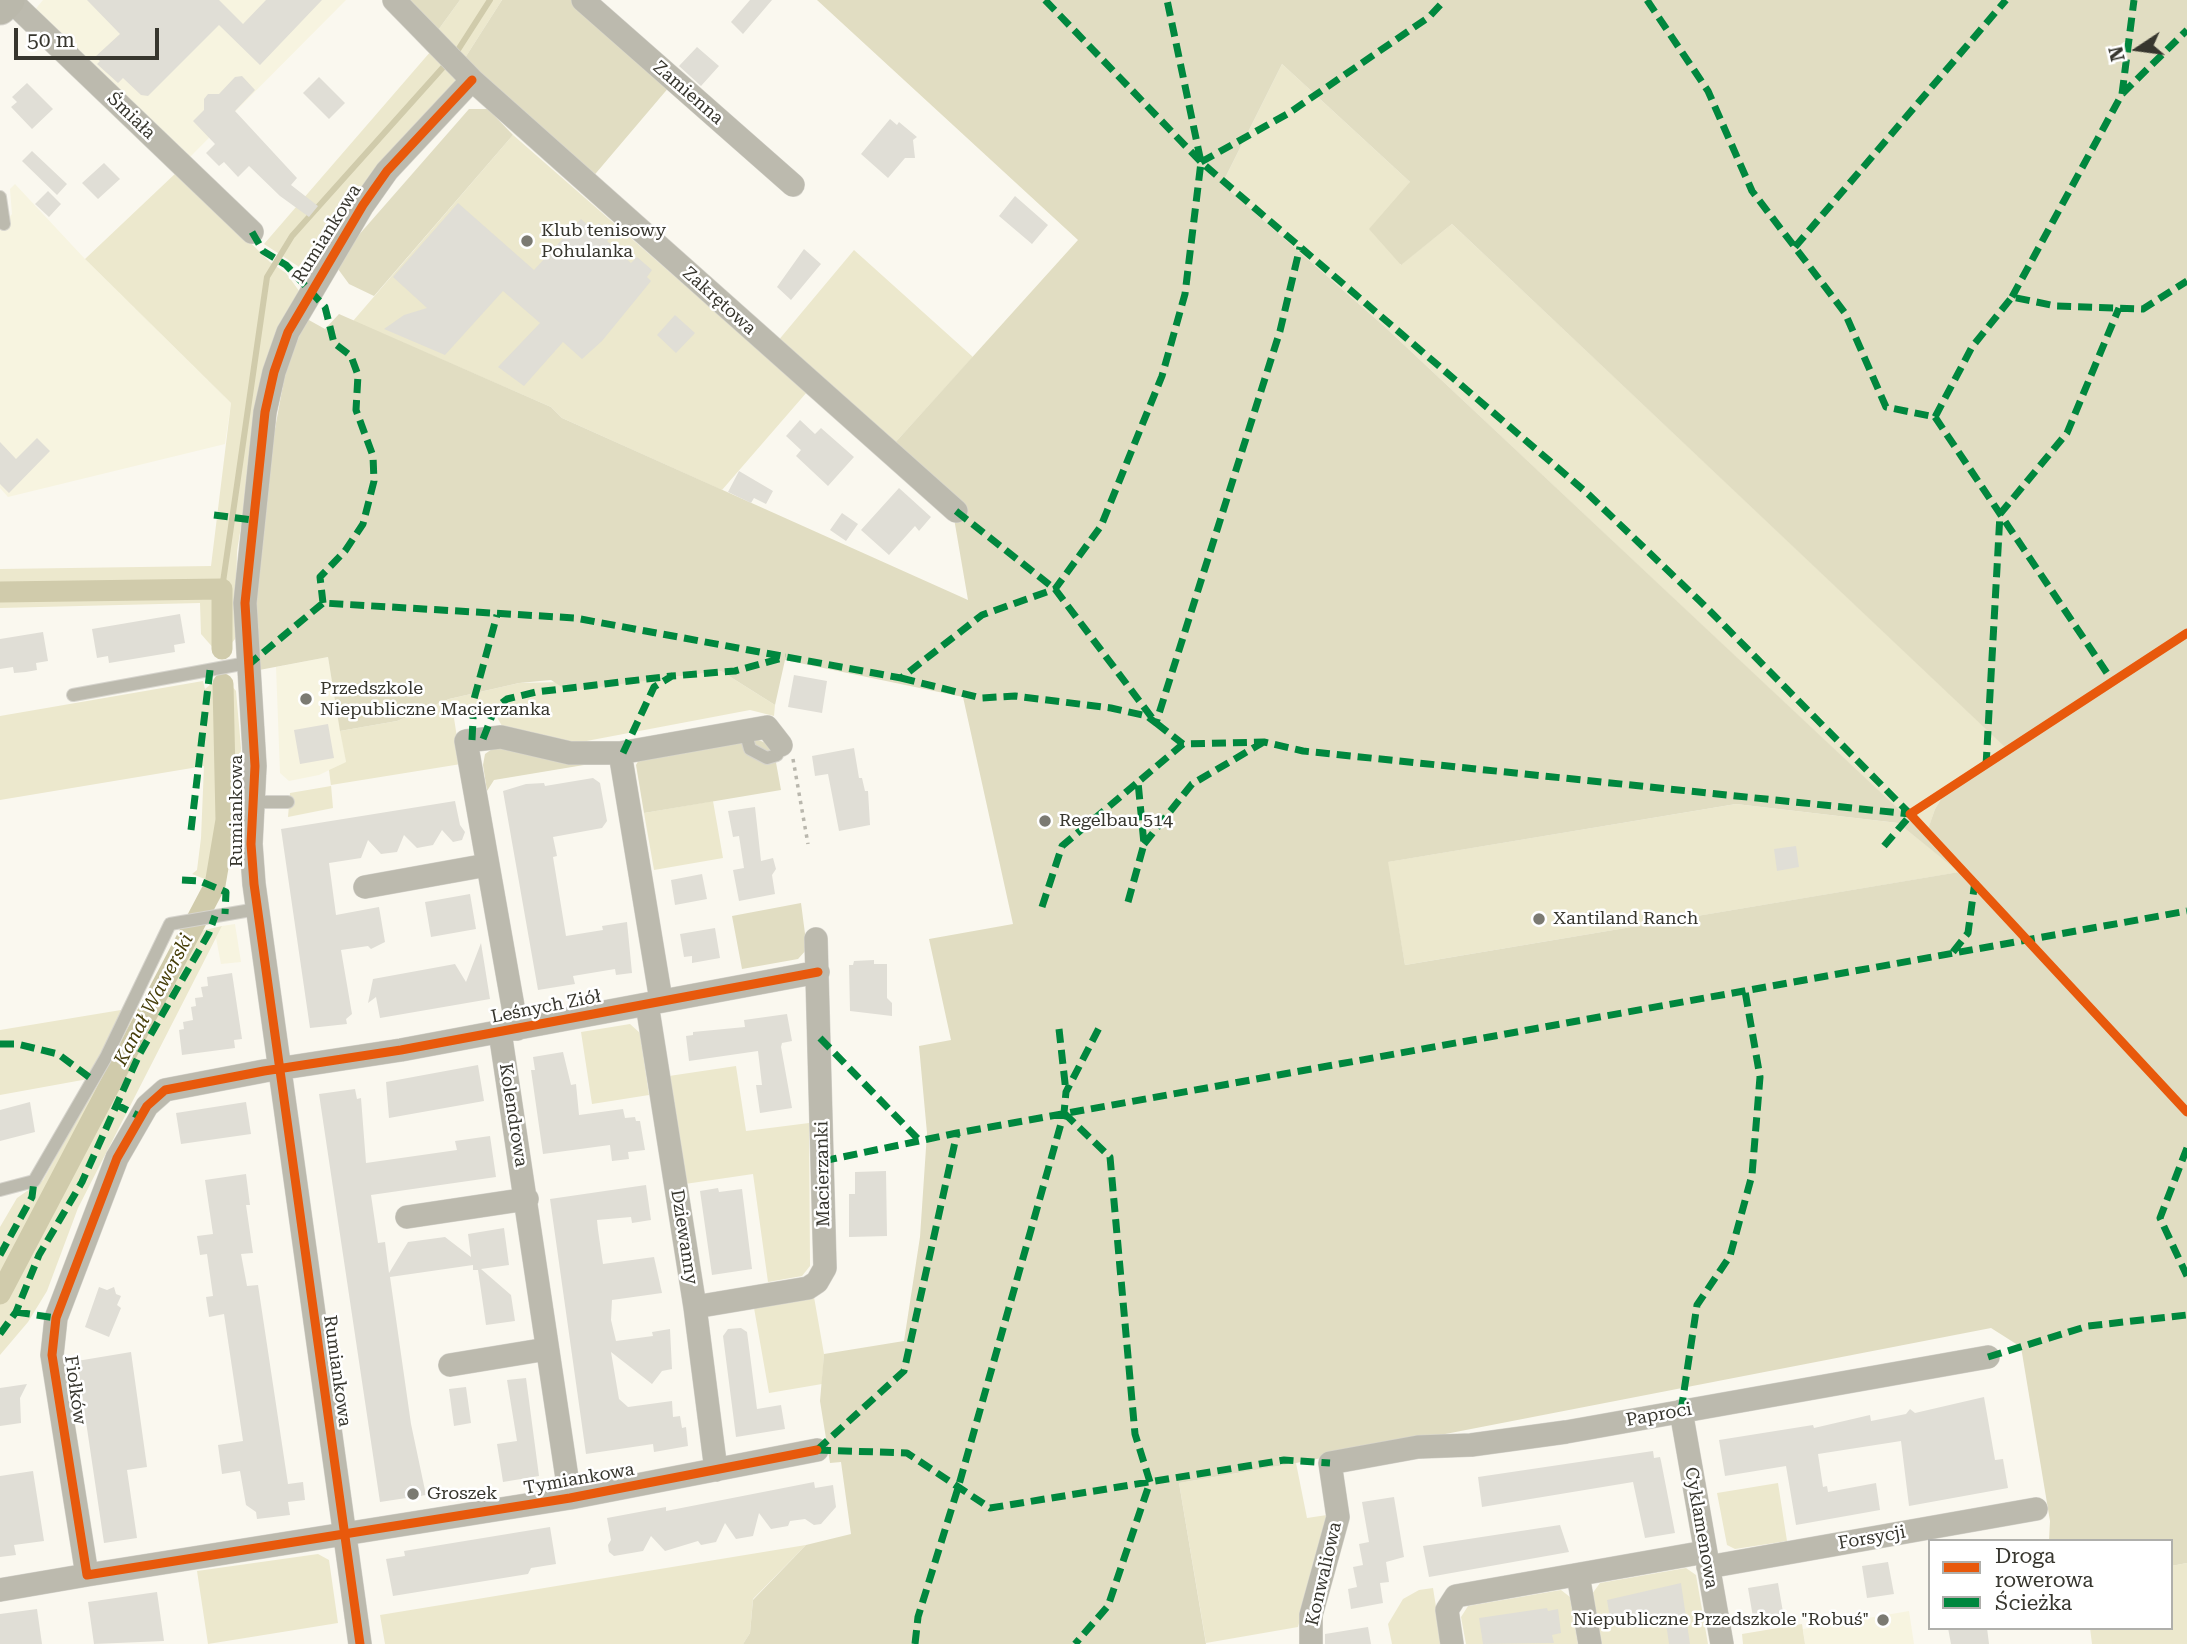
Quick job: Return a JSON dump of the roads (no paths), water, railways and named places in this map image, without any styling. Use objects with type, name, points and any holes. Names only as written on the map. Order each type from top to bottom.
[{"type":"street","points":[[0,8],[9,0]]},
{"type":"street","name":"Śmiała","points":[[9,0],[252,232]]},
{"type":"street","name":"Zakrętowa","points":[[394,0],[465,72],[956,511]]},
{"type":"street","name":"Zamienna","points":[[583,0],[793,185]]},
{"type":"street","name":"Rumiankowa","points":[[360,1644],[257,909],[251,844],[255,766],[245,603],[254,493],[265,412],[274,372],[288,332],[363,205],[465,72]]},
{"type":"street","points":[[620,753],[767,727],[782,745]]},
{"type":"street","name":"Kolendrowa","points":[[570,1498],[527,1199],[487,865],[466,741],[501,737],[570,753],[620,753]]},
{"type":"street","name":"Dziewanny","points":[[620,753],[716,1470]]},
{"type":"street","points":[[365,887],[487,865]]},
{"type":"street","name":"Macierzanki","points":[[695,1307],[808,1288],[817,1282],[825,1268],[816,939]]},
{"type":"street","name":"Leśnych Ziół","points":[[278,1068],[508,1030],[818,972]]},
{"type":"street","name":"Fiołków","points":[[87,1574],[52,1355],[55,1318],[76,1257],[117,1158],[147,1106],[166,1090],[278,1068]]},
{"type":"street","points":[[407,1217],[527,1199]]},
{"type":"street","points":[[450,1365],[547,1349]]},
{"type":"street","name":"Paproci","points":[[1330,1463],[1418,1447],[1471,1445],[1566,1432],[1988,1357]]},
{"type":"street","name":"Cyklamenowa","points":[[1681,1411],[1722,1644]]},
{"type":"street","name":"Tymiankowa","points":[[344,1533],[570,1498],[817,1450]]},
{"type":"street","name":"Konwaliowa","points":[[1311,1644],[1311,1615],[1338,1517],[1330,1463]]},
{"type":"street","name":"Forsycji","points":[[1452,1644],[1447,1610],[1456,1596],[1578,1575],[1707,1560],[2036,1509]]},
{"type":"street","points":[[0,1590],[344,1533]]},
{"type":"street","points":[[1578,1575],[1590,1644]]},
{"type":"lane","points":[[0,197],[4,224]]},
{"type":"lane","points":[[73,695],[247,663]]},
{"type":"lane","points":[[254,802],[288,802]]},
{"type":"lane","points":[[0,1190],[34,1181],[106,1057],[170,924],[257,909]]},
{"type":"waterway","points":[[456,53],[490,0]]},
{"type":"waterway","points":[[222,589],[267,277],[292,236],[446,64]]},
{"type":"waterway","name":"Kanał Wawerski","points":[[0,592],[222,589],[222,649]]},
{"type":"waterway","name":"Kanał Wawerski","points":[[0,1294],[215,885],[226,820],[223,684]]},
{"type":"place","name":"Klub tenisowy Pohulanka","points":[[527,241]]},
{"type":"place","name":"Przedszkole Niepubliczne Macierzanka","points":[[306,699]]},
{"type":"place","name":"Regelbau 514","points":[[1045,821]]},
{"type":"place","name":"Xantiland Ranch","points":[[1539,919]]},
{"type":"place","name":"Groszek","points":[[413,1494]]},
{"type":"place","name":"Niepubliczne Przedszkole \"Robuś\"","points":[[1883,1620]]}]
